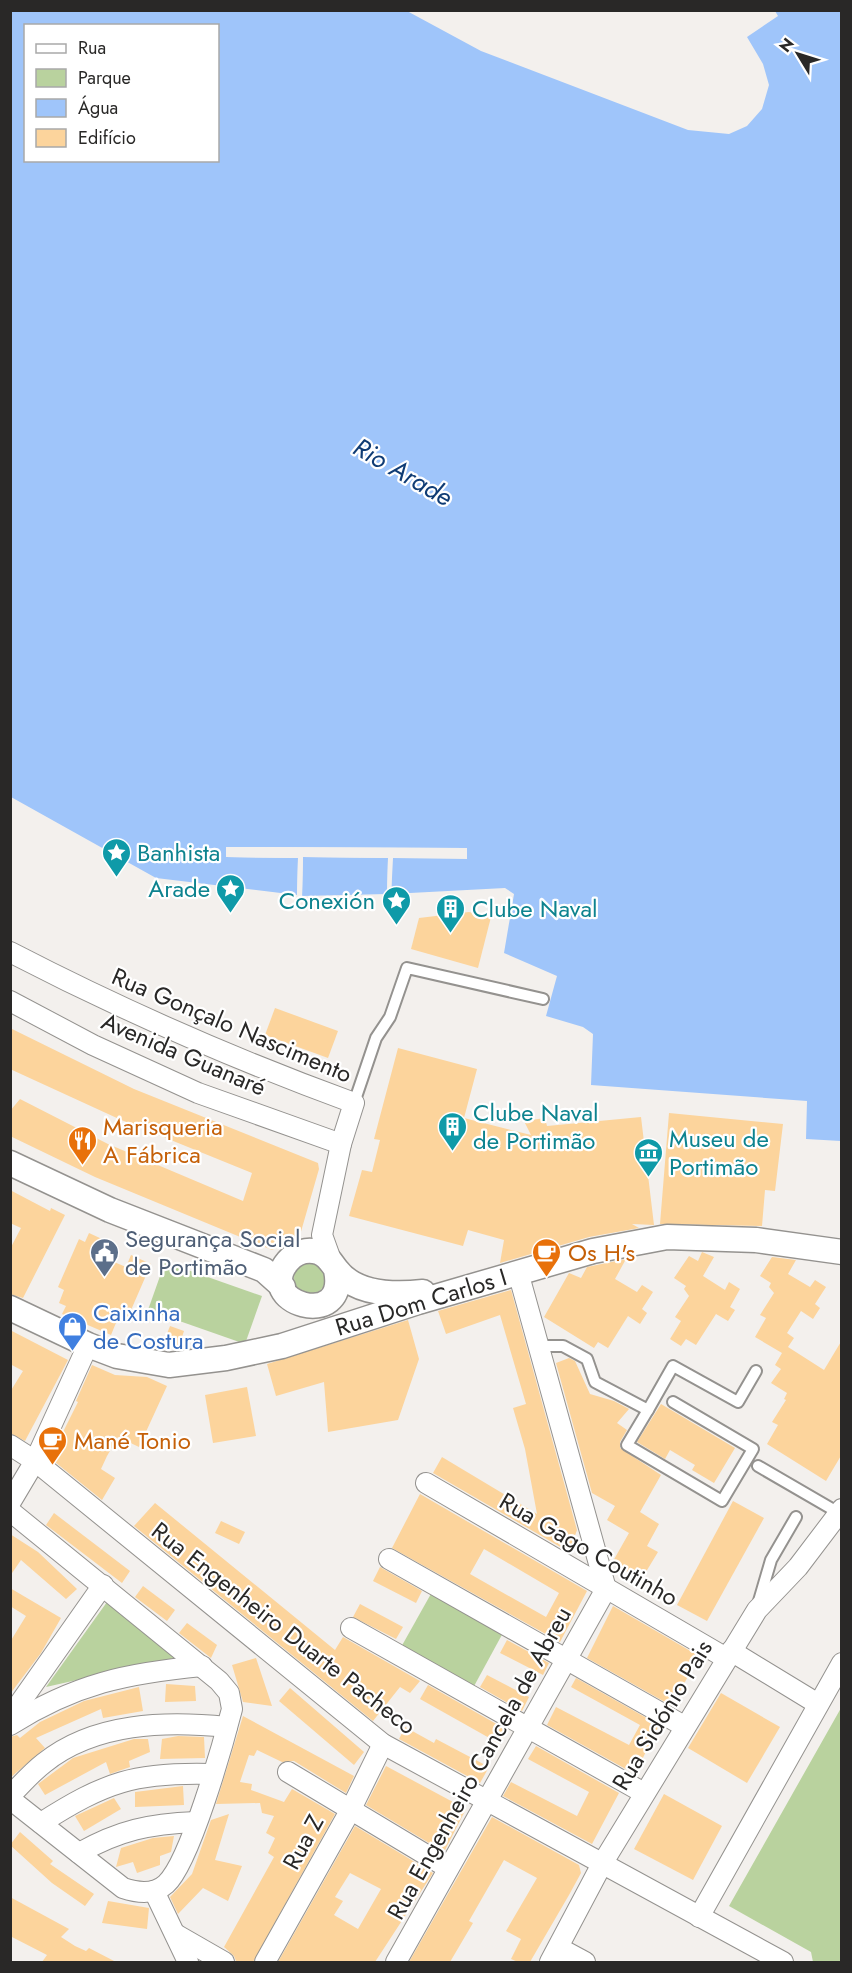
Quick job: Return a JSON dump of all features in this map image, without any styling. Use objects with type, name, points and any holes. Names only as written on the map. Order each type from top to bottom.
[{"type":"street","name":"Rua Gonçalo Nascimento","points":[[10,952],[150,1022],[258,1068],[354,1103],[341,1144],[322,1235],[333,1265]]},
{"type":"street","name":"Avenida Guanaré","points":[[10,1001],[93,1045],[198,1092],[341,1144]]},
{"type":"street","points":[[10,1163],[110,1210],[264,1270],[283,1287],[289,1298],[298,1304],[323,1302],[365,1309],[418,1302]]},
{"type":"street","name":"Rua Dom Carlos I","points":[[10,1308],[88,1346],[117,1356],[169,1365],[226,1358],[282,1346],[418,1302],[592,1251],[667,1237],[756,1240],[842,1252]]},
{"type":"street","points":[[283,1287],[283,1270],[293,1256],[304,1251],[315,1251],[361,1287],[380,1292],[406,1294],[468,1288]]},
{"type":"street","points":[[282,1346],[308,1322],[338,1282],[333,1265]]},
{"type":"street","points":[[518,1272],[606,1589]]},
{"type":"street","points":[[10,1503],[35,1461],[88,1346]]},
{"type":"street","name":"Rua Engenheiro Duarte Pacheco","points":[[10,1445],[35,1461],[383,1744],[486,1803],[783,1962]]},
{"type":"street","name":"Rua Gago Coutinho","points":[[426,1483],[606,1589],[818,1704]]},
{"type":"street","points":[[10,1510],[219,1681],[229,1693],[232,1708],[227,1727],[196,1822],[180,1866],[165,1886],[154,1891],[142,1893],[123,1888],[10,1797],[45,1761],[103,1734],[124,1728],[181,1723],[227,1727]]},
{"type":"street","name":"Rua Sidónio Pais","points":[[554,1955],[602,1864],[684,1726],[757,1610],[798,1567],[840,1511]]},
{"type":"street","points":[[389,1559],[684,1726]]},
{"type":"street","points":[[10,1717],[103,1585]]},
{"type":"street","name":"Rua Engenheiro Cancela de Abreu","points":[[396,1962],[606,1589]]},
{"type":"street","points":[[351,1628],[644,1793]]},
{"type":"street","points":[[699,1917],[842,1663]]},
{"type":"street","points":[[10,1725],[40,1706],[76,1690],[155,1670],[202,1666]]},
{"type":"street","name":"Rua Z","points":[[265,1962],[350,1811],[383,1744]]},
{"type":"street","points":[[288,1772],[448,1868]]},
{"type":"street","points":[[41,1823],[79,1798],[124,1780],[167,1773],[211,1774]]},
{"type":"street","points":[[79,1853],[106,1838],[132,1829],[160,1823],[196,1822]]},
{"type":"street","points":[[154,1891],[188,1962]]},
{"type":"street","points":[[177,1935],[224,1962]]},
{"type":"street","points":[[554,1955],[585,1962]]},
{"type":"lane","points":[[354,1103],[376,1038],[390,1017],[407,968],[543,999]]},
{"type":"lane","points":[[538,1346],[562,1346],[586,1359],[595,1382],[648,1410]]},
{"type":"lane","points":[[673,1402],[753,1449],[722,1501],[627,1444],[672,1366],[738,1402],[756,1371]]},
{"type":"lane","points":[[758,1466],[840,1511]]},
{"type":"lane","points":[[757,1610],[771,1560],[795,1517]]},
{"type":"green space","points":[[165,1262],[262,1296],[245,1344],[148,1310]]},
{"type":"green space","points":[[310,1262],[321,1267],[326,1278],[321,1289],[310,1294],[299,1289],[294,1278],[299,1267]]},
{"type":"green space","points":[[432,1592],[504,1631],[473,1688],[400,1649]]},
{"type":"green space","points":[[107,1602],[179,1657],[46,1687]]},
{"type":"green space","points":[[841,1708],[841,1962],[813,1962],[811,1952],[729,1906]]},
{"type":"water","name":"Rio Arade","points":[[11,11],[407,11],[481,51],[688,130],[729,134],[747,126],[762,109],[769,85],[763,64],[747,37],[778,16],[775,11],[841,11],[841,1141],[806,1139],[807,1101],[591,1085],[593,1034],[583,1027],[546,1016],[557,976],[504,953],[514,894],[505,888],[391,894],[392,858],[466,858],[466,848],[227,847],[226,857],[298,858],[297,895],[156,878],[11,797]]},
{"type":"water","points":[[303,857],[388,858],[387,894],[302,896]]},
{"type":"pier","points":[[226,847],[467,848],[467,859],[393,858],[391,897],[387,897],[388,858],[303,857],[302,899],[297,898],[298,858],[226,857]],"holes":[[[229,850],[464,851],[464,855],[229,854]]]},
{"type":"building","name":"Clube Naval","points":[[469,912],[491,917],[478,968],[411,949],[419,918]]},
{"type":"building","points":[[275,1008],[338,1031],[328,1058],[265,1035]]},
{"type":"building","points":[[10,1028],[134,1089],[318,1163],[319,1169],[300,1235],[272,1250],[95,1177],[10,1136],[10,1111],[20,1099],[108,1144],[243,1201],[252,1173],[119,1119],[10,1069]]},
{"type":"building","points":[[398,1048],[477,1069],[464,1118],[531,1135],[524,1121],[545,1118],[547,1126],[641,1117],[654,1225],[632,1224],[639,1228],[589,1237],[500,1263],[504,1240],[468,1230],[463,1246],[349,1216],[362,1170],[372,1172],[380,1140],[374,1139]]},
{"type":"building","points":[[669,1113],[783,1124],[775,1191],[765,1190],[762,1226],[660,1224]]},
{"type":"building","points":[[10,1190],[50,1211],[51,1208],[65,1215],[23,1298],[10,1294],[10,1249],[21,1228],[10,1223]]},
{"type":"building","name":"Segurança Social de Portimão","points":[[89,1233],[102,1239],[95,1254],[126,1267],[131,1255],[151,1264],[128,1317],[120,1313],[111,1335],[62,1314],[66,1306],[59,1303],[64,1290],[58,1287],[79,1239],[85,1242]]},
{"type":"building","points":[[702,1252],[714,1257],[703,1276],[725,1290],[729,1282],[740,1289],[730,1307],[735,1310],[728,1321],[716,1314],[696,1345],[686,1339],[681,1346],[670,1339],[681,1321],[675,1317],[689,1296],[684,1289],[686,1286],[674,1278],[689,1256],[698,1261]]},
{"type":"building","points":[[772,1257],[796,1260],[788,1274],[810,1287],[815,1280],[826,1287],[815,1304],[820,1308],[813,1319],[801,1311],[787,1333],[794,1338],[788,1347],[824,1370],[842,1340],[842,1454],[826,1481],[767,1444],[778,1425],[772,1422],[786,1400],[784,1399],[787,1393],[771,1383],[781,1369],[775,1365],[782,1353],[755,1337],[766,1318],[760,1315],[774,1293],[769,1287],[771,1283],[760,1276]]},
{"type":"building","points":[[626,1259],[615,1279],[637,1292],[642,1285],[653,1292],[642,1309],[647,1313],[640,1324],[628,1316],[608,1348],[598,1342],[594,1348],[544,1317],[569,1273],[581,1278],[587,1267]]},
{"type":"building","points":[[511,1290],[577,1530],[569,1552],[433,1473],[442,1457],[537,1514],[525,1449],[513,1408],[526,1404],[500,1315],[446,1334],[438,1311]]},
{"type":"building","points":[[408,1320],[419,1359],[398,1420],[328,1432],[324,1382],[276,1396],[267,1364]]},
{"type":"building","points":[[170,1326],[184,1331],[178,1349],[163,1344]]},
{"type":"building","points":[[10,1330],[68,1360],[25,1441],[10,1433],[10,1392],[23,1371],[10,1364]]},
{"type":"building","points":[[569,1358],[575,1361],[590,1394],[614,1401],[629,1409],[617,1423],[627,1430],[620,1442],[620,1448],[661,1475],[640,1512],[659,1524],[647,1546],[658,1552],[641,1580],[612,1563],[629,1533],[607,1520],[615,1506],[592,1493],[556,1363]]},
{"type":"building","points":[[92,1365],[115,1375],[147,1377],[167,1386],[139,1447],[118,1437],[107,1456],[101,1469],[115,1478],[102,1500],[50,1458],[78,1402],[76,1401]]},
{"type":"building","points":[[247,1387],[256,1436],[213,1443],[205,1395]]},
{"type":"building","points":[[661,1404],[735,1448],[714,1483],[692,1470],[695,1465],[670,1450],[665,1459],[637,1442]]},
{"type":"building","points":[[420,1494],[587,1591],[560,1642],[392,1548]],"holes":[[[484,1549],[559,1593],[546,1617],[470,1574]]]},
{"type":"building","points":[[733,1501],[764,1518],[707,1621],[677,1605]]},
{"type":"building","points":[[155,1503],[335,1650],[343,1637],[420,1681],[410,1693],[400,1687],[373,1721],[134,1526]]},
{"type":"building","points":[[54,1513],[130,1571],[122,1583],[46,1525]]},
{"type":"building","points":[[221,1521],[245,1532],[239,1544],[215,1533]]},
{"type":"building","points":[[10,1534],[38,1552],[77,1589],[66,1599],[21,1560],[10,1576]]},
{"type":"building","points":[[380,1567],[422,1591],[416,1603],[373,1581]]},
{"type":"building","points":[[143,1586],[175,1610],[167,1621],[135,1597]]},
{"type":"building","points":[[10,1588],[61,1618],[41,1653],[10,1694],[10,1642],[26,1616],[10,1606]]},
{"type":"building","points":[[360,1604],[403,1627],[396,1639],[353,1617]]},
{"type":"building","points":[[613,1606],[699,1656],[672,1706],[587,1658]]},
{"type":"building","points":[[187,1623],[217,1645],[211,1658],[179,1633]]},
{"type":"building","points":[[507,1640],[549,1663],[543,1675],[500,1653]]},
{"type":"building","points":[[256,1658],[272,1706],[243,1702],[232,1665]]},
{"type":"building","points":[[487,1675],[529,1697],[522,1711],[480,1687]]},
{"type":"building","points":[[576,1678],[659,1725],[636,1772],[631,1772],[547,1725],[556,1707],[629,1745],[640,1725],[571,1687]]},
{"type":"building","points":[[166,1684],[195,1686],[196,1701],[165,1702]]},
{"type":"building","points":[[428,1685],[507,1730],[500,1744],[420,1699]]},
{"type":"building","points":[[139,1687],[143,1711],[103,1718],[101,1709],[36,1738],[45,1748],[10,1778],[10,1737],[17,1735],[20,1738],[40,1722],[84,1701]]},
{"type":"building","points":[[290,1688],[364,1752],[354,1765],[279,1701]]},
{"type":"building","points":[[721,1693],[780,1727],[747,1783],[688,1748]]},
{"type":"building","points":[[243,1716],[354,1776],[346,1793],[294,1761],[282,1762],[257,1750],[254,1756],[249,1755],[240,1782],[252,1784],[251,1790],[284,1802],[292,1789],[335,1814],[253,1962],[236,1961],[224,1947],[274,1857],[268,1853],[275,1838],[266,1833],[274,1816],[262,1813],[260,1803],[216,1804]]},
{"type":"building","points":[[405,1727],[434,1743],[436,1739],[489,1767],[480,1783],[399,1739]]},
{"type":"building","points":[[178,1736],[204,1737],[205,1758],[160,1759],[162,1739]]},
{"type":"building","points":[[134,1739],[148,1739],[150,1752],[129,1761],[130,1767],[110,1774],[106,1762],[45,1795],[38,1784],[73,1758]]},
{"type":"building","points":[[536,1746],[619,1793],[592,1844],[503,1796],[511,1782],[577,1816],[589,1792],[528,1759]]},
{"type":"building","points":[[386,1766],[466,1809],[444,1852],[366,1805]]},
{"type":"building","points":[[183,1786],[184,1805],[135,1807],[135,1792]]},
{"type":"building","points":[[664,1794],[722,1826],[693,1880],[634,1849]]},
{"type":"building","points":[[114,1798],[121,1809],[84,1831],[75,1816]]},
{"type":"building","points":[[229,1814],[215,1860],[242,1866],[228,1901],[203,1888],[178,1914],[170,1897],[192,1874],[211,1820]]},
{"type":"building","points":[[492,1817],[579,1865],[581,1873],[569,1895],[530,1962],[518,1962],[511,1959],[521,1939],[506,1931],[537,1878],[504,1860],[469,1921],[473,1923],[450,1962],[409,1962]]},
{"type":"building","points":[[355,1826],[433,1873],[375,1962],[278,1962]],"holes":[[[350,1873],[381,1889],[358,1929],[334,1915],[343,1901],[335,1897]]]},
{"type":"building","points":[[20,1832],[53,1861],[50,1864],[94,1894],[85,1906],[52,1883],[10,1845]]},
{"type":"building","points":[[174,1836],[171,1852],[160,1856],[160,1865],[137,1873],[133,1862],[116,1867],[121,1848],[153,1838]]},
{"type":"building","points":[[10,1897],[69,1929],[61,1937],[75,1946],[86,1951],[89,1948],[116,1962],[42,1962],[47,1955],[10,1936]]},
{"type":"building","points":[[108,1901],[149,1908],[147,1929],[102,1923]]},
{"type":"place","name":"Banhista","points":[[116,878]]},
{"type":"place","name":"Arade","points":[[231,914]]},
{"type":"place","name":"Conexión","points":[[396,926]]},
{"type":"place","name":"Clube Naval","points":[[451,934]]},
{"type":"place","name":"Clube Naval de Portimão","points":[[452,1152]]},
{"type":"place","name":"Marisqueria A Fábrica","points":[[82,1166]]},
{"type":"place","name":"Museu de Portimão","points":[[648,1178]]},
{"type":"place","name":"Segurança Social de Portimão","points":[[104,1278]]},
{"type":"place","name":"Os H's","points":[[547,1278]]},
{"type":"place","name":"Caixinha de Costura","points":[[72,1352]]},
{"type":"place","name":"Mané Tonio","points":[[53,1466]]}]
